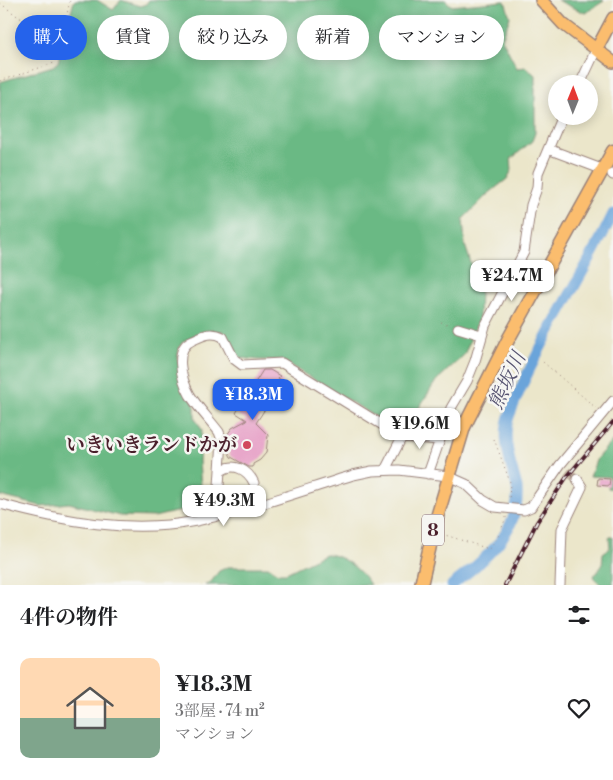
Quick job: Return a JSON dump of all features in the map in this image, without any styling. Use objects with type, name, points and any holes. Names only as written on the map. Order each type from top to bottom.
[{"type":"highway","name":"8","points":[[421,585],[448,476],[464,427],[477,399],[610,173],[613,152]]},
{"type":"main road","points":[[542,0],[563,24],[613,62]]},
{"type":"main road","points":[[596,50],[613,18]]},
{"type":"street","points":[[584,75],[596,50]]},
{"type":"street","points":[[428,474],[451,408],[467,381],[475,361],[481,335],[524,252],[538,173],[558,125]]},
{"type":"street","points":[[548,149],[610,173]]},
{"type":"street","points":[[458,328],[481,335]]},
{"type":"street","points":[[217,516],[222,440],[219,432],[188,392],[180,356],[183,346],[188,342],[210,334],[223,338],[238,362],[242,365],[282,363],[402,437],[440,440]]},
{"type":"street","points":[[0,504],[40,515],[113,524],[160,525],[194,521],[240,511],[353,475],[385,470],[448,476],[466,484],[488,504],[524,510],[531,507],[564,468],[613,401]]},
{"type":"street","points":[[385,470],[402,437]]},
{"type":"street","points":[[220,472],[229,467],[237,468],[250,474],[254,483]]},
{"type":"street","points":[[560,585],[562,529],[582,487],[577,479]]},
{"type":"path","points":[[67,15],[70,0]]},
{"type":"path","points":[[0,3],[16,15]]},
{"type":"path","points":[[0,81],[54,63],[56,60]]},
{"type":"path","points":[[441,322],[458,328]]},
{"type":"path","points":[[543,362],[603,413]]},
{"type":"green space","points":[[97,0],[113,10],[121,0],[140,6],[146,4],[149,0],[445,0],[452,6],[505,1],[510,17],[504,34],[504,15],[379,15],[379,60],[504,60],[504,43],[517,68],[526,67],[535,75],[535,133],[532,141],[511,159],[512,170],[507,179],[488,194],[463,219],[465,245],[480,291],[479,318],[464,355],[436,381],[408,425],[396,429],[281,360],[240,358],[223,331],[202,332],[184,341],[180,346],[177,358],[195,407],[195,418],[202,430],[199,461],[201,489],[197,507],[154,517],[120,516],[69,503],[41,506],[0,496],[0,82],[53,66],[59,60],[87,60],[87,15],[70,15],[74,1]]},
{"type":"green space","points":[[557,0],[603,0],[604,1],[585,13]]},
{"type":"green space","points":[[613,440],[613,489],[608,488],[610,477],[590,476],[597,458]]},
{"type":"green space","points":[[609,537],[613,537],[613,585],[601,585],[593,577],[602,566],[603,553],[610,548]]},
{"type":"green space","points":[[325,554],[338,557],[351,564],[370,585],[205,585],[211,582],[219,571],[228,567],[268,567],[278,573],[286,573]]},
{"type":"building","points":[[263,370],[270,370],[280,376],[278,378],[283,381],[256,423],[268,435],[266,453],[253,464],[253,467],[249,467],[231,457],[228,451],[227,435],[232,428],[247,420],[236,413]]},
{"type":"building","points":[[598,478],[610,479],[609,486],[597,485]]},
{"type":"waterway","name":"熊坂川","points":[[452,585],[476,566],[498,544],[513,518],[517,504],[517,488],[507,447],[506,433],[508,420],[533,363],[613,214]]},
{"type":"tunnel","points":[[567,471],[577,479]]},
{"type":"railway","points":[[505,585],[537,522],[566,478],[613,422]]},
{"type":"place","name":"いきいきランドかが","points":[[247,445]]}]
